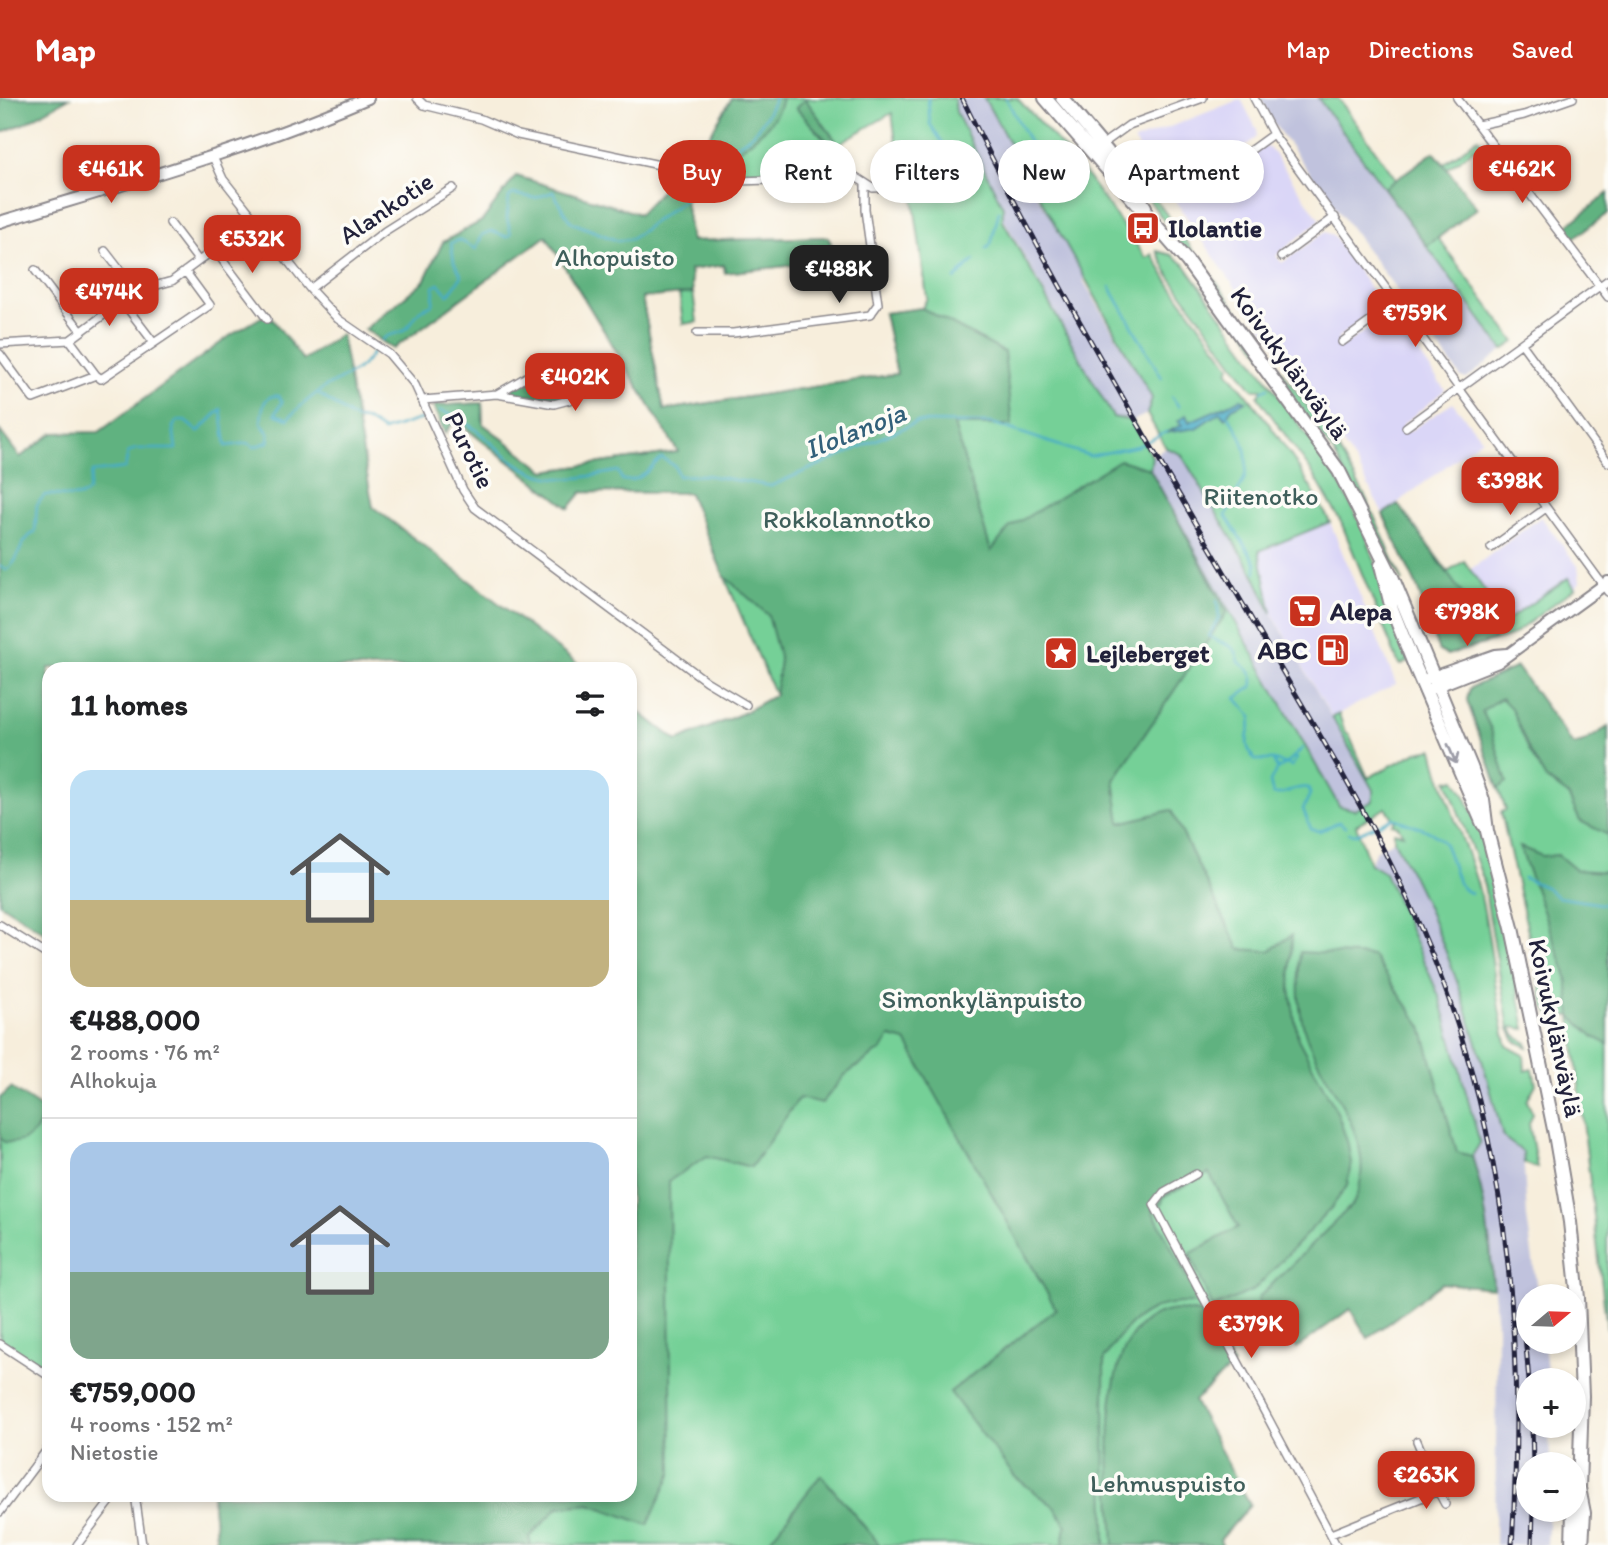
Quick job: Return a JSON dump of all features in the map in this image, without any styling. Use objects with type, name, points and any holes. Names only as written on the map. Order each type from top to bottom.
[{"type":"main road","points":[[0,222],[213,157],[305,125],[368,98]]},
{"type":"main road","name":"Koivukylänväylä","points":[[1045,98],[1091,153],[1149,214],[1326,452],[1351,491],[1437,681],[1483,800],[1487,831],[1504,892],[1545,1084],[1570,1222],[1578,1298],[1580,1452]]},
{"type":"main road","name":"Koivukylänväylä","points":[[1062,98],[1137,189],[1149,214]]},
{"type":"main road","name":"Koivukylänväylä","points":[[1377,549],[1392,609],[1487,831]]},
{"type":"main road","points":[[1423,686],[1494,655],[1507,654],[1607,586]]},
{"type":"main road","name":"Koivukylänväylä","points":[[1572,1545],[1573,1522]]},
{"type":"main road","name":"Koivukylänväylä","points":[[1582,1545],[1583,1522]]},
{"type":"street","points":[[417,98],[424,104],[481,119],[518,135],[735,181],[770,180],[812,164],[824,163],[837,165],[870,186]]},
{"type":"street","points":[[1091,153],[1129,125],[1203,98]]},
{"type":"street","points":[[1254,98],[1273,134],[1546,508],[1607,586]]},
{"type":"street","points":[[1457,98],[1608,296]]},
{"type":"street","points":[[1478,125],[1524,115],[1573,98]]},
{"type":"street","points":[[1264,140],[1273,134]]},
{"type":"street","name":"Purotie","points":[[213,157],[223,178],[310,289],[338,319],[389,354],[415,385],[463,490],[475,508],[706,681],[747,705]]},
{"type":"street","points":[[697,333],[733,333],[870,315],[878,304],[865,210],[865,184]]},
{"type":"street","name":"Alankotie","points":[[310,289],[385,230],[453,188]]},
{"type":"street","points":[[1281,257],[1335,217]]},
{"type":"street","points":[[0,344],[70,340],[136,291],[172,281],[255,219]]},
{"type":"street","points":[[170,223],[198,260]]},
{"type":"street","points":[[214,249],[267,319]]},
{"type":"street","points":[[105,251],[136,291]]},
{"type":"street","points":[[35,270],[81,331]]},
{"type":"street","points":[[70,340],[101,379],[209,305],[185,271]]},
{"type":"street","points":[[1406,427],[1608,280]]},
{"type":"street","points":[[122,301],[154,343]]},
{"type":"street","points":[[1342,342],[1397,302]]},
{"type":"street","points":[[1522,344],[1608,462]]},
{"type":"street","points":[[0,354],[33,399],[96,375]]},
{"type":"street","points":[[423,400],[497,394],[554,404],[569,400],[565,383],[552,362],[497,394]]},
{"type":"street","points":[[1491,548],[1546,508]]},
{"type":"street","points":[[0,925],[42,952]]},
{"type":"street","points":[[1196,1174],[1164,1192],[1154,1205],[1336,1545]]},
{"type":"street","points":[[0,1344],[42,1371]]},
{"type":"street","points":[[1417,1441],[1444,1504]]},
{"type":"street","points":[[0,1512],[42,1456]]},
{"type":"street","points":[[1331,1534],[1438,1491]]},
{"type":"street","points":[[78,1545],[110,1502]]},
{"type":"street","points":[[136,1502],[142,1545]]},
{"type":"shaded area","points":[[937,98],[984,98],[1008,140],[998,140],[998,203],[1041,203],[1082,269],[1084,282],[1152,398],[1147,414],[1132,421],[1113,417],[984,183],[984,140],[960,140]]},
{"type":"shaded area","points":[[1261,98],[1318,98],[1503,350],[1466,379],[1461,377],[1271,120]]},
{"type":"shaded area","points":[[1241,99],[1257,130],[1253,140],[1137,140]]},
{"type":"shaded area","points":[[1264,146],[1270,148],[1320,220],[1276,256],[1282,263],[1325,232],[1333,235],[1381,304],[1338,338],[1343,346],[1384,318],[1394,318],[1445,390],[1402,425],[1408,432],[1453,403],[1482,439],[1383,514],[1357,464],[1177,203],[1264,203]]},
{"type":"shaded area","points":[[1166,448],[1181,453],[1254,575],[1272,614],[1373,789],[1373,801],[1355,811],[1339,806],[1150,469],[1152,456]]},
{"type":"shaded area","points":[[1541,517],[1578,566],[1580,582],[1575,588],[1568,579],[1491,632],[1464,561],[1471,569]]},
{"type":"shaded area","points":[[1330,522],[1396,684],[1332,717],[1272,613],[1259,551]]},
{"type":"shaded area","points":[[1394,841],[1412,849],[1522,1136],[1527,1217],[1536,1284],[1516,1284],[1516,1354],[1545,1354],[1547,1368],[1516,1368],[1516,1438],[1549,1438],[1550,1452],[1516,1452],[1516,1522],[1548,1522],[1547,1545],[1495,1545],[1497,1328],[1490,1243],[1477,1171],[1366,874],[1376,850]]},
{"type":"green space","points":[[0,98],[69,98],[25,123],[0,133]]},
{"type":"green space","name":"Simonkylänpuisto","points":[[732,98],[954,98],[956,112],[970,140],[896,140],[892,113],[845,140],[835,140],[805,99],[796,108],[826,140],[760,140],[760,176],[748,176],[746,140],[707,140]]},
{"type":"green space","points":[[732,98],[782,98],[772,120],[746,144],[746,140],[707,140]]},
{"type":"green space","name":"Riitenotko","points":[[984,98],[1017,98],[1056,140],[1008,140]]},
{"type":"green space","points":[[1318,98],[1338,98],[1396,179],[1434,152],[1444,164],[1478,138],[1482,143],[1447,169],[1477,208],[1438,238],[1515,342],[1503,350]]},
{"type":"green space","points":[[805,99],[835,140],[826,140],[796,108]]},
{"type":"green space","points":[[1434,152],[1477,208],[1427,246],[1384,188]]},
{"type":"green space","name":"Simonkylänpuisto","points":[[984,169],[998,197],[998,203],[1003,207],[1003,221],[1113,417],[1132,421],[1152,456],[1150,470],[1339,806],[1355,810],[1373,801],[1373,790],[1332,717],[1339,714],[1368,778],[1417,752],[1433,749],[1481,897],[1507,1046],[1524,1055],[1525,1071],[1533,1069],[1536,1084],[1527,1101],[1533,1114],[1529,1124],[1537,1168],[1524,1163],[1523,1152],[1503,1137],[1471,1022],[1445,949],[1413,876],[1394,841],[1394,832],[1403,834],[1398,826],[1392,824],[1395,821],[1386,808],[1356,825],[1370,864],[1385,873],[1440,998],[1480,1143],[1472,1156],[1490,1243],[1493,1288],[1442,1283],[1368,1338],[1350,1309],[1297,1348],[1260,1306],[1221,1327],[1218,1331],[1233,1365],[1194,1401],[1250,1505],[1220,1540],[1222,1545],[217,1545],[213,1502],[637,1502],[637,710],[677,741],[741,714],[775,695],[689,493],[582,492],[569,508],[455,420],[445,433],[433,406],[482,403],[483,424],[545,471],[678,452],[546,236],[393,349],[365,329],[424,281],[443,242],[482,221],[516,176],[639,214],[658,194],[658,203],[685,203],[691,241],[828,237],[838,260],[725,273],[724,265],[690,270],[697,322],[683,324],[679,292],[642,298],[664,410],[897,374],[884,313],[922,308],[927,298],[914,203],[984,203]]},
{"type":"green space","points":[[516,176],[639,214],[658,194],[658,203],[685,203],[691,241],[828,237],[838,260],[725,273],[724,265],[690,270],[693,293],[642,298],[664,410],[897,374],[884,313],[922,308],[1004,352],[1012,425],[954,425],[991,551],[1009,528],[1120,460],[1150,469],[1227,612],[1114,780],[1120,823],[1171,810],[1239,949],[1269,951],[1292,935],[1290,989],[1298,1039],[1337,1112],[1348,1144],[1351,1163],[1347,1186],[1331,1208],[1254,1290],[1213,1308],[1190,1254],[1238,1227],[1209,1173],[1164,1196],[1162,1203],[1152,1210],[1201,1305],[1170,1304],[1144,1314],[1122,1334],[1104,1359],[1105,1545],[1063,1545],[1066,1526],[1055,1507],[1015,1477],[950,1392],[1056,1309],[906,1041],[890,1037],[882,1049],[845,1075],[822,1103],[799,1098],[751,1167],[707,1156],[669,1181],[672,1472],[648,1525],[590,1504],[558,1507],[529,1538],[531,1545],[217,1545],[213,1502],[637,1502],[637,710],[677,741],[741,714],[775,695],[780,660],[768,615],[724,576],[689,493],[582,492],[569,508],[455,420],[445,433],[433,406],[482,403],[483,424],[545,471],[678,452],[546,236],[393,349],[365,329],[424,281],[443,242],[482,221]]},
{"type":"green space","name":"Riitenotko","points":[[1090,180],[1146,258],[1152,254],[1171,286],[1230,366],[1228,372],[1296,463],[1330,522],[1259,551],[1272,613],[1254,575],[1181,454],[1166,448],[1147,414],[1152,398],[1043,203],[1090,203]]},
{"type":"green space","points":[[1608,193],[1608,213],[1573,239],[1565,228]]},
{"type":"green space","points":[[1151,203],[1158,203],[1337,447],[1366,498],[1403,582],[1334,453]]},
{"type":"green space","points":[[1157,251],[1172,255],[1184,264],[1336,476],[1364,530],[1409,661],[1401,665],[1397,660],[1341,522],[1314,475],[1258,397],[1262,389],[1252,389],[1170,277]]},
{"type":"green space","points":[[268,313],[303,360],[341,334],[373,507],[575,662],[42,662],[42,931],[0,904],[0,431],[20,457],[53,433],[99,432],[231,335]]},
{"type":"green space","points":[[545,369],[555,374],[559,380],[564,391],[562,397],[556,400],[514,393],[512,389]]},
{"type":"green space","points":[[1398,504],[1448,572],[1464,561],[1506,621],[1568,578],[1575,588],[1511,636],[1447,655],[1439,651],[1418,589],[1383,514]]},
{"type":"green space","points":[[1398,504],[1495,640],[1447,655],[1439,651],[1418,589],[1383,514]]},
{"type":"green space","points":[[1517,667],[1573,745],[1584,742],[1608,727],[1607,1330],[1571,1016],[1550,1014],[1545,1007],[1501,812],[1506,810],[1467,700],[1470,688]]},
{"type":"green space","points":[[1517,667],[1573,745],[1584,742],[1608,727],[1608,835],[1580,821],[1568,795],[1546,779],[1529,750],[1511,708],[1501,698],[1482,711],[1491,729],[1507,782],[1498,788],[1467,700],[1470,688]]},
{"type":"green space","points":[[1455,779],[1469,804],[1491,866],[1525,1029],[1511,1027],[1514,1035],[1527,1043],[1528,1047],[1515,1041],[1509,1029],[1483,879],[1447,781]]},
{"type":"green space","points":[[1520,847],[1542,856],[1558,855],[1576,870],[1608,872],[1608,1044],[1594,1037],[1571,1016],[1567,977]]},
{"type":"green space","points":[[1300,952],[1373,956],[1422,1027],[1457,1152],[1472,1156],[1477,1172],[1487,1221],[1493,1288],[1442,1283],[1368,1338],[1350,1309],[1297,1348],[1260,1306],[1258,1298],[1353,1204],[1360,1182],[1361,1160],[1349,1118],[1316,1058],[1301,1018]]},
{"type":"green space","points":[[11,1088],[41,1108],[41,1116],[37,1130],[32,1135],[19,1141],[4,1142],[0,1137],[0,1098]]},
{"type":"green space","points":[[42,1115],[42,1368],[0,1341],[0,1137],[4,1142]]},
{"type":"green space","name":"Lehmuspuisto","points":[[1177,1310],[1208,1314],[1233,1365],[1194,1401],[1250,1505],[1220,1540],[1222,1545],[1114,1545],[1109,1446],[1111,1407],[1117,1371],[1129,1341],[1148,1319]]},
{"type":"green space","points":[[821,1475],[880,1545],[766,1545]]},
{"type":"water","points":[[1241,399],[1246,401],[1232,408],[1225,418],[1220,412],[1196,428],[1165,433],[1182,425],[1178,421],[1186,415],[1189,422]]},
{"type":"waterway","points":[[745,140],[764,118],[775,98]]},
{"type":"waterway","points":[[928,98],[930,124],[941,140]]},
{"type":"waterway","points":[[1006,98],[1028,140]]},
{"type":"waterway","points":[[382,340],[403,331],[420,311],[433,304],[434,287],[439,284],[448,295],[462,276],[454,262],[451,243],[459,240],[476,249],[482,235],[491,231],[507,237],[511,234],[507,218],[509,197],[513,194],[535,198],[553,192],[571,222],[618,241],[631,239],[680,203]]},
{"type":"waterway","points":[[986,249],[991,244],[999,211]]},
{"type":"waterway","points":[[955,279],[974,260]]},
{"type":"waterway","points":[[1110,287],[1162,378]]},
{"type":"waterway","points":[[0,566],[6,570],[11,566],[25,541],[35,532],[37,504],[45,495],[83,495],[88,492],[92,472],[125,468],[128,453],[135,449],[176,449],[173,427],[177,421],[185,421],[198,432],[221,409],[226,446],[248,443],[254,447],[268,442],[269,434],[261,423],[264,404],[269,397],[279,396],[282,402],[275,414],[288,419],[323,389],[360,367],[374,350]]},
{"type":"waterway","points":[[1262,391],[1268,388]]},
{"type":"waterway","name":"Ilolanoja","points":[[319,394],[355,419],[366,420],[383,431],[424,418]]},
{"type":"waterway","points":[[1172,397],[1179,407]]},
{"type":"waterway","name":"Ilolanoja","points":[[440,411],[471,426],[519,464],[546,477],[577,478],[618,471],[622,480],[629,480],[644,474],[662,458],[675,466],[678,476],[705,475],[771,486],[917,422],[992,423],[1090,456],[1138,446],[1166,432]]},
{"type":"waterway","name":"Ilolanoja","points":[[1226,414],[1240,435],[1246,459],[1244,479],[1226,516],[1256,563],[1256,572]]},
{"type":"waterway","name":"Ilolanoja","points":[[1217,601],[1219,617],[1209,636],[1232,648],[1239,662],[1252,675],[1252,687],[1236,698],[1252,717],[1247,740],[1248,749],[1255,760],[1273,760],[1277,769],[1270,782],[1273,794],[1309,788],[1310,794],[1303,809],[1311,829],[1319,831],[1339,822],[1345,827]]},
{"type":"waterway","points":[[1273,760],[1286,764],[1303,748]]},
{"type":"waterway","points":[[1277,769],[1286,764],[1292,766],[1297,758]]},
{"type":"waterway","name":"Ilolanoja","points":[[1349,833],[1356,834],[1393,818],[1426,830],[1443,842],[1460,885],[1471,893]]},
{"type":"waterway","name":"Ilolanoja","points":[[1524,878],[1547,888],[1557,897],[1608,905]]},
{"type":"railway","points":[[962,98],[1031,232],[1104,364],[1357,800],[1403,890],[1443,983],[1466,1052],[1484,1121],[1498,1191],[1507,1260],[1516,1401],[1512,1545]]},
{"type":"railway","points":[[1527,1354],[1528,1368]]},
{"type":"railway","points":[[1532,1438],[1533,1452]]},
{"type":"railway","points":[[1532,1545],[1533,1522]]},
{"type":"place","name":"Ilolantie","points":[[1143,228]]},
{"type":"place","name":"Alepa","points":[[1305,611]]},
{"type":"place","name":"ABC","points":[[1333,650]]},
{"type":"place","name":"Lejleberget","points":[[1061,653]]},
{"type":"park label","name":"Alhopuisto","points":[[615,257]]},
{"type":"park label","name":"Rokkolannotko","points":[[847,519]]}]
